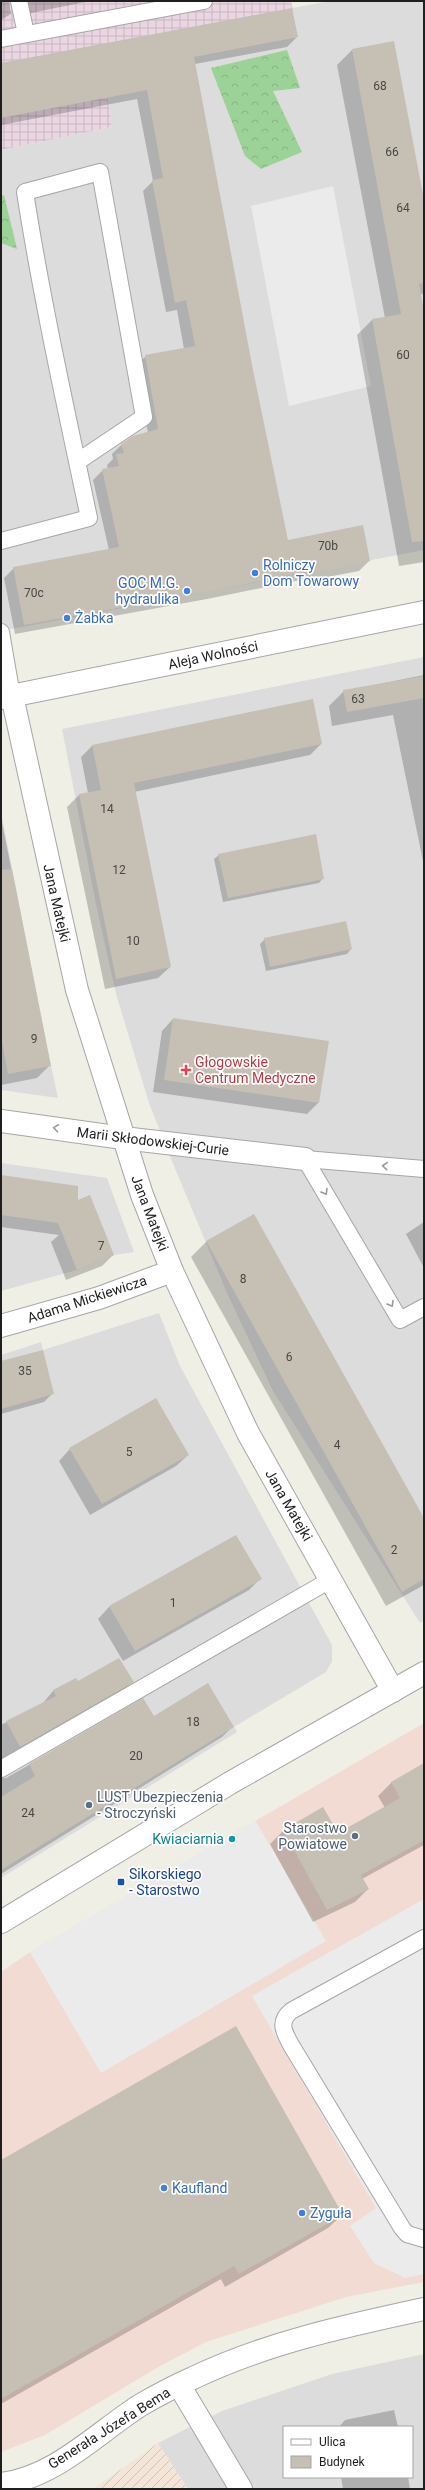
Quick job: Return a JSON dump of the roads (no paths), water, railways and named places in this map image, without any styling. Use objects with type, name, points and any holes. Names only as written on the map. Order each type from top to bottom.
[{"type":"street","name":"Aleja Wolności","points":[[7,697],[424,612]]},
{"type":"street","name":"Jana Matejki","points":[[7,697],[77,990],[123,1138],[172,1271],[248,1433],[332,1579],[393,1691]]},
{"type":"street","name":"Marii Skłodowskiej-Curie","points":[[1,1121],[123,1138],[305,1159]]},
{"type":"street","name":"Adama Mickiewicza","points":[[1,1326],[99,1298],[172,1271]]},
{"type":"street","points":[[1,1922],[230,1783],[424,1673]]},
{"type":"street","name":"Generała Józefa Bema","points":[[1,2484],[16,2482],[55,2464],[139,2406],[179,2384],[246,2355],[300,2338],[424,2309]]},
{"type":"street","points":[[179,2384],[241,2489]]},
{"type":"lane","points":[[19,1],[26,34]]},
{"type":"lane","points":[[1,39],[26,34],[124,8],[204,1]]},
{"type":"lane","points":[[1,541],[89,518],[39,285],[25,192],[100,172],[144,417],[77,462]]},
{"type":"lane","points":[[1,632],[7,697]]},
{"type":"lane","points":[[305,1159],[424,1169]]},
{"type":"lane","points":[[305,1159],[400,1320],[424,1307]]},
{"type":"lane","points":[[1,1769],[332,1579]]},
{"type":"lane","points":[[424,1938],[291,2011],[286,2016],[283,2023],[283,2030],[291,2045],[402,2228],[407,2234],[424,2239]]},
{"type":"place","name":"Rolniczy Dom Towarowy","points":[[255,573]]},
{"type":"place","name":"GOC M.G. hydraulika","points":[[187,591]]},
{"type":"place","name":"Żabka","points":[[67,618]]},
{"type":"place","name":"Głogowskie Centrum Medyczne","points":[[186,1070]]},
{"type":"place","name":"LUST Ubezpieczenia - Stroczyński","points":[[89,1805]]},
{"type":"place","name":"Starostwo Powiatowe","points":[[355,1836]]},
{"type":"place","name":"Kwiaciarnia","points":[[232,1839]]},
{"type":"place","name":"Sikorskiego - Starostwo","points":[[121,1882]]},
{"type":"place","name":"Kaufland","points":[[164,2188]]},
{"type":"place","name":"Zyguła","points":[[302,2213]]}]
